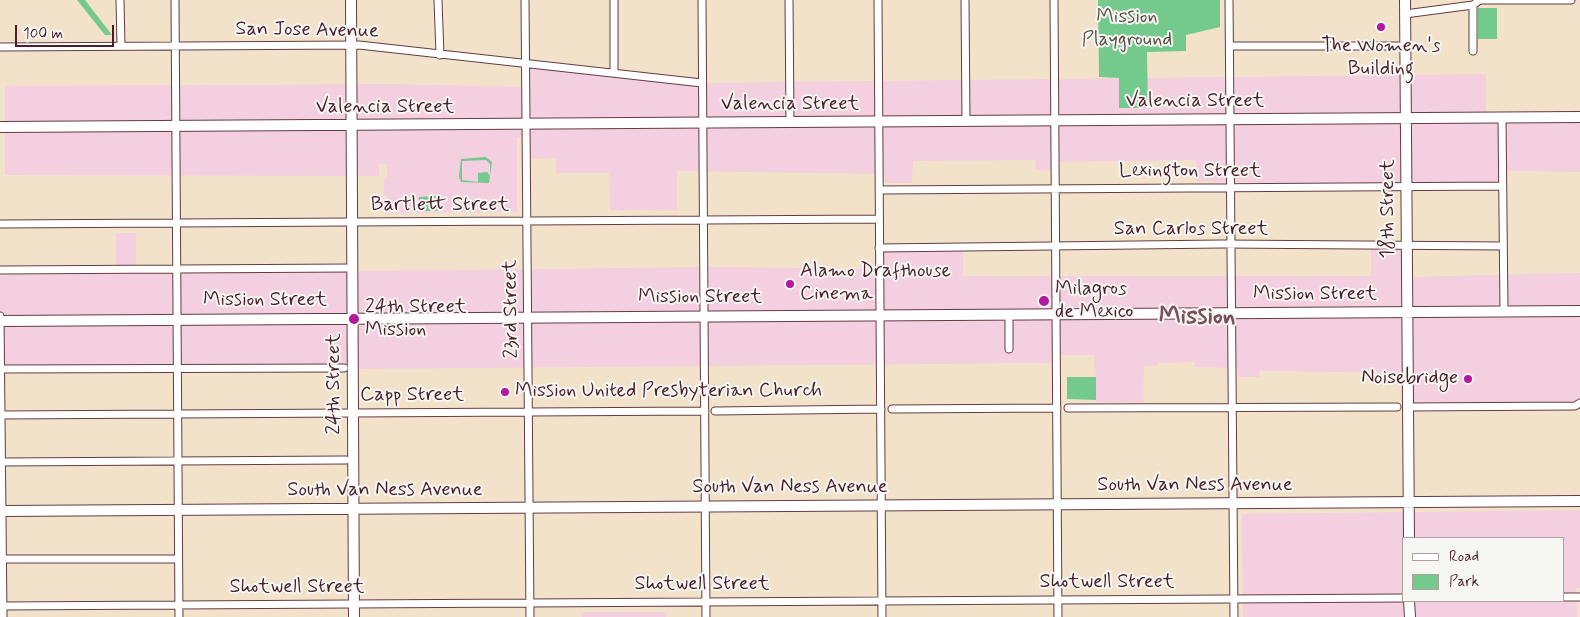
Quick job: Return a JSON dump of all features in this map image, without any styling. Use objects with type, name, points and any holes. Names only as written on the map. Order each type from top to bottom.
[{"type":"main road","name":"24th Street","points":[[351,0],[354,617]]},
{"type":"main road","name":"18th Street","points":[[1405,0],[1409,537]]},
{"type":"main road","name":"Valencia Street","points":[[0,127],[1580,117]]},
{"type":"main road","name":"Mission Street","points":[[0,321],[1580,311]]},
{"type":"main road","name":"South Van Ness Avenue","points":[[1,511],[1580,501]]},
{"type":"main road","points":[[1409,602],[1410,617]]},
{"type":"street","points":[[120,0],[121,46]]},
{"type":"street","points":[[175,0],[179,617]]},
{"type":"street","points":[[438,0],[440,55]]},
{"type":"street","name":"23rd Street","points":[[525,0],[530,617]]},
{"type":"street","points":[[614,0],[614,73]]},
{"type":"street","points":[[702,0],[706,617]]},
{"type":"street","points":[[789,0],[790,123]]},
{"type":"street","points":[[878,0],[882,617]]},
{"type":"street","points":[[965,0],[966,121]]},
{"type":"street","points":[[1054,0],[1058,617]]},
{"type":"street","points":[[1229,0],[1234,617]]},
{"type":"street","points":[[1405,14],[1472,5],[1480,0],[1570,0]]},
{"type":"street","points":[[1472,5],[1473,51]]},
{"type":"street","name":"San Jose Avenue","points":[[0,47],[351,44],[702,83]]},
{"type":"street","points":[[1230,46],[1405,46]]},
{"type":"street","points":[[1502,118],[1504,311]]},
{"type":"street","name":"Lexington Street","points":[[879,190],[1502,186]]},
{"type":"street","name":"Bartlett Street","points":[[0,224],[879,219]]},
{"type":"street","name":"San Carlos Street","points":[[880,248],[1232,245],[1503,246]]},
{"type":"street","points":[[0,270],[352,268]]},
{"type":"street","points":[[1009,314],[1009,349]]},
{"type":"street","points":[[0,316],[2,617]]},
{"type":"street","points":[[0,369],[344,368]]},
{"type":"street","points":[[1408,407],[1575,406],[1580,403]]},
{"type":"street","points":[[1068,408],[1397,407]]},
{"type":"street","points":[[892,410],[1056,408]]},
{"type":"street","points":[[715,411],[881,410]]},
{"type":"street","name":"Capp Street","points":[[0,415],[705,411]]},
{"type":"street","points":[[1,462],[346,460]]},
{"type":"street","points":[[2,559],[178,559]]},
{"type":"street","points":[[1565,598],[1580,597]]},
{"type":"street","name":"Shotwell Street","points":[[1,606],[1402,598]]},
{"type":"shaded area","points":[[526,63],[702,83],[1486,74],[1486,123],[1580,123],[1580,172],[1502,171],[1502,186],[1406,187],[1196,181],[1196,160],[1051,162],[1051,170],[1036,170],[1035,160],[913,161],[912,183],[885,183],[885,174],[677,171],[677,210],[610,210],[609,173],[556,173],[556,158],[527,159],[527,137],[517,137],[517,212],[386,213],[387,196],[384,195],[384,178],[387,176],[387,164],[379,164],[379,176],[5,175],[5,86],[391,84],[526,87]]},
{"type":"shaded area","points":[[116,233],[136,233],[136,268],[116,268]]},
{"type":"shaded area","points":[[1371,249],[1405,249],[1405,277],[1580,273],[1580,399],[1573,405],[1409,406],[1409,373],[1260,371],[1259,377],[1238,377],[1237,368],[1195,367],[1194,362],[1158,363],[1158,365],[1144,366],[1143,402],[1096,402],[1094,355],[1051,355],[1051,363],[357,369],[357,367],[0,366],[0,275],[714,267],[881,269],[881,250],[963,251],[963,276],[1371,276]]},
{"type":"shaded area","points":[[1580,510],[1580,588],[1576,588],[1577,617],[1243,617],[1242,514]]},
{"type":"shaded area","points":[[582,612],[666,612],[666,617],[582,617]]},
{"type":"green space","points":[[77,0],[85,0],[112,35],[105,35]]},
{"type":"green space","name":"Mission Playground","points":[[1098,0],[1220,0],[1220,27],[1186,35],[1186,51],[1147,52],[1148,108],[1119,108],[1119,78],[1099,77]]},
{"type":"green space","points":[[1478,8],[1497,8],[1497,39],[1478,39]]},
{"type":"green space","points":[[486,157],[492,162],[490,176],[489,183],[461,182],[459,177],[461,159]],"holes":[[[486,160],[490,164],[490,176],[487,172],[478,173],[478,182],[462,180],[462,161]]]},
{"type":"green space","points":[[437,196],[437,211],[419,211],[419,197]]},
{"type":"green space","points":[[1067,377],[1096,377],[1096,400],[1067,399]]},
{"type":"place","name":"The Women's Building","points":[[1381,27]]},
{"type":"place","name":"Alamo Drafthouse Cinema","points":[[790,284]]},
{"type":"place","name":"Milagros de Mexico","points":[[1044,301]]},
{"type":"place","name":"24th Street Mission","points":[[354,319]]},
{"type":"place","name":"Noisebridge","points":[[1468,379]]},
{"type":"place","name":"Mission United Presbyterian Church","points":[[505,392]]},
{"type":"district","name":"Mission","points":[[1197,318]]}]
